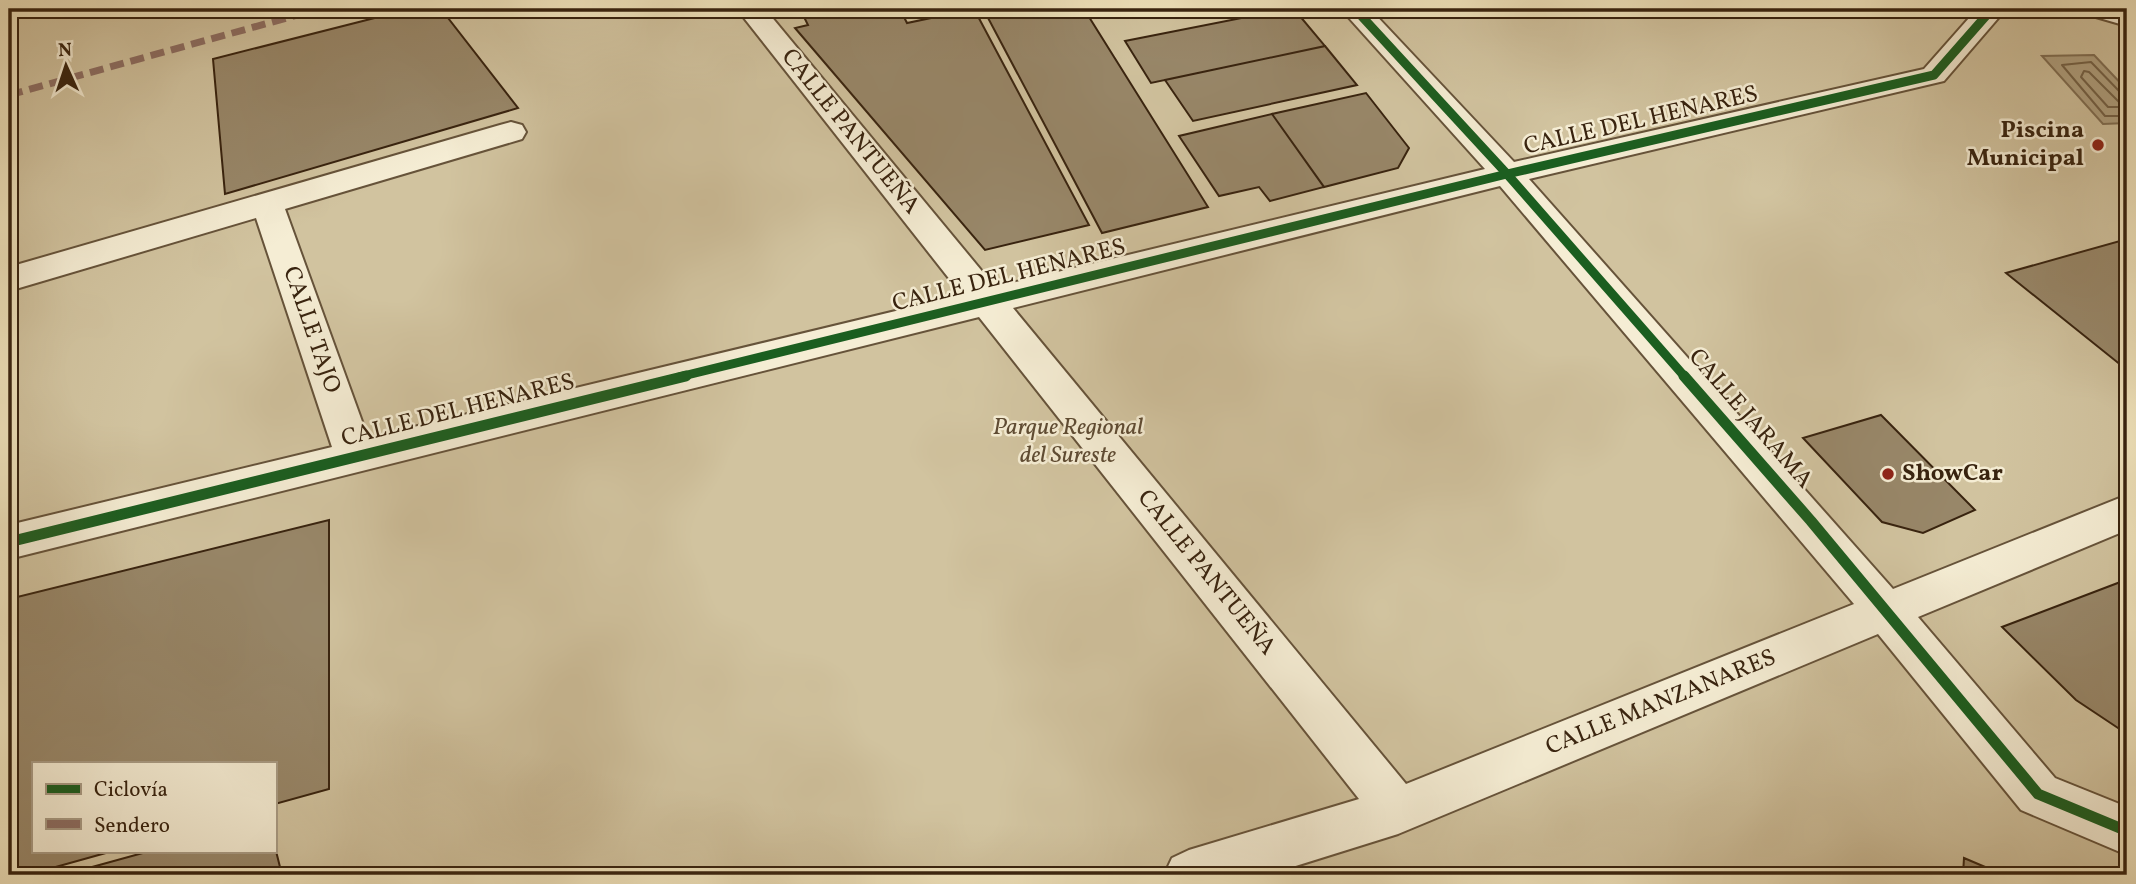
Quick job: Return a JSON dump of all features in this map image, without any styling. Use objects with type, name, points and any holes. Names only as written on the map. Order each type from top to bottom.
[{"type":"street","name":"CALLE PANTUEÑA","points":[[751,9],[1398,811]]},
{"type":"street","name":"CALLE JARAMA","points":[[1355,9],[1507,174],[1811,521],[2038,794],[2127,831]]},
{"type":"street","name":"CALLE DEL HENARES","points":[[9,542],[1507,174],[1934,75],[1992,9]]},
{"type":"street","points":[[2099,9],[2127,18]]},
{"type":"street","points":[[9,279],[511,132]]},
{"type":"street","name":"CALLE TAJO","points":[[267,204],[355,457]]},
{"type":"street","name":"CALLE MANZANARES","points":[[1189,875],[1398,811],[2127,512]]},
{"type":"green space","name":"Parque Regional del Sureste","points":[[9,9],[2127,9],[2127,875],[9,875]]},
{"type":"water","points":[[2094,55],[2127,90],[2127,123],[2103,124],[2042,56]]},
{"type":"building","points":[[410,9],[441,9],[518,108],[225,194],[213,59]]},
{"type":"building","points":[[821,9],[844,9],[848,17],[900,9],[907,23],[974,9],[1089,225],[985,250],[795,28],[808,25],[802,13]]},
{"type":"building","points":[[1024,9],[1084,9],[1208,207],[1102,233],[987,16]]},
{"type":"building","points":[[1294,9],[1325,46],[1151,83],[1125,41]]},
{"type":"building","points":[[1325,46],[1357,85],[1193,121],[1165,80]]},
{"type":"building","points":[[1366,93],[1409,148],[1398,168],[1324,187],[1272,114]]},
{"type":"building","points":[[1272,114],[1324,187],[1270,201],[1259,187],[1219,196],[1179,136]]},
{"type":"building","points":[[2127,239],[2127,370],[2006,273]]},
{"type":"building","name":"ShowCar","points":[[1881,415],[1975,510],[1923,533],[1882,522],[1803,438]]},
{"type":"building","points":[[329,520],[329,789],[276,804],[276,762],[32,762],[32,852],[109,852],[27,875],[9,875],[9,599]]},
{"type":"building","points":[[2123,581],[2127,585],[2127,734],[2076,700],[2002,627]]},
{"type":"building","points":[[276,851],[282,875],[63,875],[146,852]]},
{"type":"building","points":[[1964,858],[2004,875],[1963,875]]},
{"type":"marked path","points":[[9,95],[319,9]]},
{"type":"cycle path","points":[[1355,9],[1507,174],[1811,521],[2038,794],[2127,831]]},
{"type":"cycle path","points":[[9,542],[1507,174],[1934,75],[1992,9]]},
{"type":"place","name":"Piscina Municipal","points":[[2098,145]]},
{"type":"place","name":"ShowCar","points":[[1888,474]]}]
